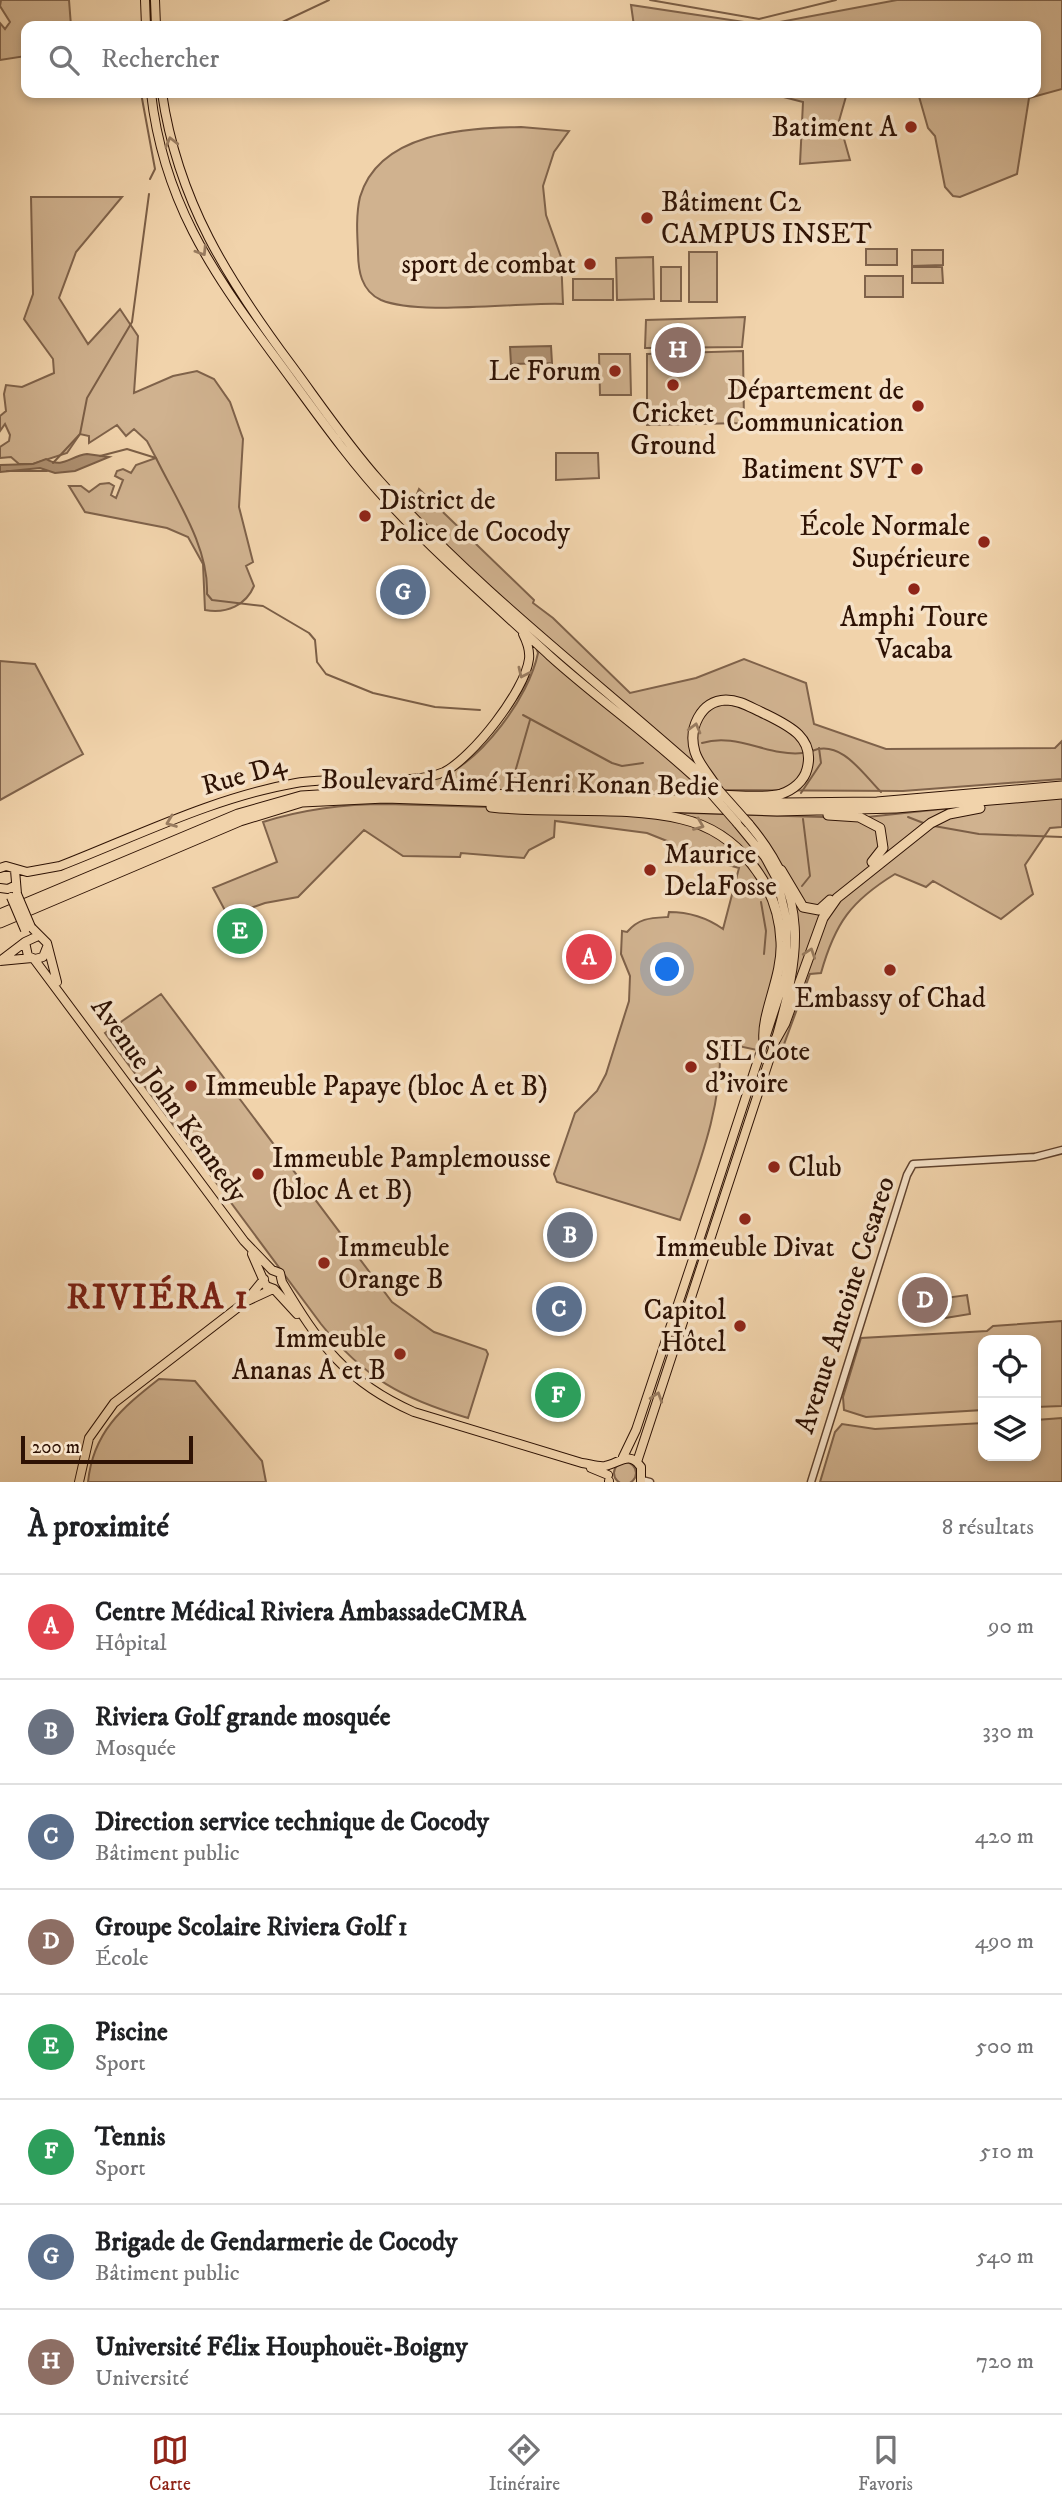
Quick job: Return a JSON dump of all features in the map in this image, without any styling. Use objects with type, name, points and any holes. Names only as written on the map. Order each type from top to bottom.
[{"type":"highway","points":[[652,798],[663,795],[782,794],[801,782],[808,765],[808,753],[801,736],[788,725],[741,703],[717,701],[697,718],[692,734],[695,753],[712,789]]},
{"type":"highway","name":"Boulevard Aimé Henri Konan Bedie","points":[[0,923],[107,875],[267,811],[329,799],[777,811],[895,805],[1062,786]]},
{"type":"highway","name":"Boulevard Aimé Henri Konan Bedie","points":[[0,914],[237,814],[301,796],[363,791],[783,803],[877,802],[912,807],[1062,794]]},
{"type":"highway","points":[[437,801],[511,809],[668,816],[709,829],[731,843],[756,868],[767,886],[779,921],[780,972],[763,1030],[764,1041]]},
{"type":"highway","points":[[776,1039],[788,1016],[829,908],[867,872],[931,823],[949,814],[1005,801]]},
{"type":"highway","points":[[777,811],[859,817],[874,823],[884,838],[879,855],[819,910],[803,907],[781,870]]},
{"type":"main road","points":[[145,0],[146,21]]},
{"type":"main road","points":[[155,0],[156,21]]},
{"type":"main road","points":[[152,98],[159,141],[173,189],[197,244],[238,305],[366,478],[413,528],[521,628],[712,789],[772,869],[783,898],[787,922],[786,974],[646,1399],[623,1457],[612,1464]]},
{"type":"main road","points":[[163,98],[170,140],[200,224],[254,315],[380,481],[453,555],[749,824],[781,870],[792,907],[796,956],[776,1039],[637,1462],[644,1481]]},
{"type":"main road","name":"Rue D4","points":[[0,868],[6,866],[15,870],[40,871],[61,866],[261,790],[329,779],[411,779],[440,773],[470,753],[511,696],[529,657],[521,628]]},
{"type":"main road","points":[[15,870],[18,876],[15,892]]},
{"type":"main road","name":"Avenue John Kennedy","points":[[2,888],[15,892],[28,928],[24,950],[57,986],[244,1241],[267,1275],[267,1287],[274,1289],[338,1364],[390,1401],[424,1416],[582,1463],[602,1466],[612,1464],[609,1480],[582,1463]]},
{"type":"main road","name":"Avenue John Kennedy","points":[[28,928],[45,939],[57,986]]},
{"type":"main road","points":[[0,961],[26,941],[38,936]]},
{"type":"main road","points":[[0,961],[43,957],[47,947]]},
{"type":"main road","name":"Avenue John Kennedy","points":[[267,1275],[280,1273],[282,1282],[308,1326]]},
{"type":"main road","points":[[246,1302],[267,1275]]},
{"type":"main road","points":[[79,1482],[89,1438],[101,1418],[114,1404],[246,1302],[274,1289],[282,1282]]},
{"type":"main road","points":[[623,1457],[637,1462]]},
{"type":"street","name":"Avenue Antoine Cesareo","points":[[811,1482],[906,1175],[914,1164],[1035,1157],[1062,1150]]},
{"type":"shaded area","points":[[1,0],[69,0],[71,21],[21,21],[21,57],[0,60],[0,23],[5,29],[10,22],[0,6]]},
{"type":"shaded area","points":[[897,0],[1062,0],[1062,89],[1041,95],[1041,21],[785,21]]},
{"type":"shaded area","points":[[631,5],[737,21],[633,21]]},
{"type":"shaded area","points":[[787,98],[846,98],[839,121],[850,160],[800,164],[803,102]]},
{"type":"shaded area","points":[[919,98],[1029,98],[1017,174],[960,197],[953,196],[945,187],[935,136],[928,128]]},
{"type":"shaded area","points":[[521,127],[569,131],[554,152],[543,186],[546,215],[561,257],[563,304],[419,307],[398,305],[374,296],[365,286],[360,272],[357,237],[360,197],[370,175],[385,159],[427,138],[475,129]]},
{"type":"shaded area","points":[[31,197],[122,197],[76,252],[59,298],[88,344],[120,309],[138,336],[134,393],[173,376],[197,371],[214,379],[230,402],[243,439],[239,507],[253,562],[246,566],[254,586],[246,598],[235,607],[221,611],[205,610],[203,564],[188,537],[167,528],[85,512],[69,486],[81,486],[89,492],[100,484],[109,483],[114,486],[111,495],[116,498],[123,480],[115,476],[117,471],[123,469],[131,473],[136,465],[156,458],[147,441],[134,429],[126,436],[117,425],[89,443],[89,436],[80,434],[67,453],[33,464],[19,464],[11,457],[0,458],[0,447],[9,441],[10,435],[5,424],[0,431],[0,416],[6,411],[6,385],[22,387],[54,373],[53,359],[24,319],[33,294]]},
{"type":"shaded area","points":[[866,249],[897,249],[897,265],[866,265]]},
{"type":"shaded area","points":[[912,250],[943,250],[943,265],[912,266]]},
{"type":"shaded area","points":[[689,252],[717,252],[717,302],[689,302]]},
{"type":"shaded area","points":[[653,257],[654,299],[617,300],[616,258]]},
{"type":"shaded area","points":[[661,267],[681,267],[681,301],[661,301]]},
{"type":"shaded area","points":[[912,267],[942,267],[943,283],[912,283]]},
{"type":"shaded area","points":[[865,276],[903,276],[903,297],[865,297]]},
{"type":"shaded area","points":[[573,279],[613,279],[613,300],[573,300]]},
{"type":"shaded area","points":[[745,317],[742,347],[645,348],[646,320]]},
{"type":"shaded area","points":[[551,346],[552,363],[511,364],[510,347]]},
{"type":"shaded area","points":[[743,351],[744,423],[647,425],[647,354]]},
{"type":"shaded area","name":"Le Forum","points":[[599,354],[630,354],[631,395],[600,395]]},
{"type":"shaded area","points":[[556,453],[598,453],[599,478],[556,480]]},
{"type":"shaded area","points":[[87,454],[109,457],[75,471],[55,473],[40,468],[0,472],[0,465],[33,464],[46,459],[57,463]]},
{"type":"shaded area","points":[[419,489],[534,600],[533,603],[553,618],[630,693],[696,678],[744,659],[806,683],[814,724],[886,749],[1055,748],[1062,741],[1062,779],[903,791],[700,790],[655,795],[386,789],[385,782],[420,782],[439,778],[455,770],[487,743],[525,689],[538,653],[529,629],[409,514]]},
{"type":"shaded area","points":[[0,661],[35,664],[83,754],[0,800]]},
{"type":"shaded area","points":[[1062,796],[1062,827],[1050,828],[1025,865],[1033,894],[1001,919],[933,881],[926,887],[895,874],[856,904],[839,927],[821,973],[810,974],[780,1055],[720,1042],[714,1110],[680,1220],[557,1182],[554,1174],[575,1113],[597,1091],[606,1074],[629,1001],[630,976],[621,954],[622,931],[627,932],[645,920],[668,917],[669,912],[697,916],[723,929],[739,868],[671,849],[672,843],[647,833],[555,821],[554,837],[529,850],[524,858],[461,853],[460,857],[403,856],[364,830],[298,897],[265,903],[228,916],[213,888],[277,862],[263,822],[340,806],[387,804],[858,818]]},
{"type":"shaded area","points":[[161,994],[392,1302],[434,1332],[486,1350],[488,1354],[468,1418],[424,1403],[386,1384],[337,1343],[105,1033]]},
{"type":"shaded area","points":[[967,1295],[970,1314],[933,1320],[930,1300]]},
{"type":"shaded area","points":[[1062,1321],[1062,1406],[1041,1407],[1041,1335],[978,1335],[978,1410],[866,1417],[844,1410],[843,1397],[861,1338],[987,1331],[993,1326]]},
{"type":"shaded area","points":[[554,1378],[571,1382],[562,1412],[546,1407]]},
{"type":"shaded area","points":[[159,1379],[195,1381],[262,1461],[266,1482],[88,1482],[96,1449],[111,1423]]},
{"type":"shaded area","points":[[1062,1418],[1062,1482],[820,1482],[835,1432],[842,1424],[875,1429],[978,1423],[978,1461],[1041,1461],[1041,1420]]},
{"type":"shaded area","points":[[625,1462],[633,1465],[633,1481],[617,1481],[614,1473],[617,1465]]},
{"type":"waterway","points":[[285,21],[329,0]]},
{"type":"waterway","points":[[650,0],[759,19],[836,0]]},
{"type":"waterway","points":[[142,98],[155,169],[150,179]]},
{"type":"waterway","points":[[53,463],[80,434],[87,398],[132,322],[149,194]]},
{"type":"waterway","points":[[100,456],[127,449],[156,458],[197,541],[203,559],[207,594],[212,600],[263,606],[309,633],[315,640],[317,662],[326,674],[373,693],[435,707],[480,710]]},
{"type":"waterway","points":[[7,471],[47,471]]},
{"type":"waterway","points":[[523,715],[612,763],[622,766],[643,763]]},
{"type":"waterway","points":[[511,786],[530,720]]},
{"type":"waterway","points":[[702,743],[728,740],[777,752],[803,753]]},
{"type":"waterway","points":[[801,793],[821,763],[819,748]]},
{"type":"waterway","points":[[812,751],[823,749],[842,754],[881,792]]},
{"type":"waterway","points":[[908,817],[926,824]]},
{"type":"waterway","points":[[802,886],[810,876],[803,819]]},
{"type":"waterway","points":[[934,826],[979,834],[1062,837]]},
{"type":"waterway","points":[[761,902],[766,931],[764,954]]},
{"type":"place","name":"Batiment A","points":[[911,127]]},
{"type":"place","name":"Bâtiment C2 CAMPUS INSET","points":[[647,218]]},
{"type":"place","name":"sport de combat","points":[[590,264]]},
{"type":"place","name":"Université Félix Houphouët-Boigny","points":[[678,350]]},
{"type":"place","name":"Le Forum","points":[[615,371]]},
{"type":"place","name":"Cricket Ground","points":[[673,385]]},
{"type":"place","name":"Département de Communication","points":[[918,406]]},
{"type":"place","name":"Batiment SVT","points":[[917,469]]},
{"type":"place","name":"District de Police de Cocody","points":[[365,516]]},
{"type":"place","name":"École Normale Supérieure","points":[[984,542]]},
{"type":"place","name":"Amphi Toure Vacaba","points":[[914,589]]},
{"type":"place","name":"Brigade de Gendarmerie de Cocody","points":[[403,592]]},
{"type":"place","name":"Maurice DelaFosse","points":[[650,870]]},
{"type":"place","name":"Piscine","points":[[240,931]]},
{"type":"place","name":"Centre Médical Riviera AmbassadeCMRA","points":[[589,957]]},
{"type":"place","name":"Embassy of Chad","points":[[890,970]]},
{"type":"place","name":"SIL Cote d'ivoire","points":[[691,1067]]},
{"type":"place","name":"Immeuble Papaye (bloc A et B)","points":[[191,1086]]},
{"type":"place","name":"Club","points":[[774,1167]]},
{"type":"place","name":"Immeuble Pamplemousse (bloc A et B)","points":[[258,1174]]},
{"type":"place","name":"Immeuble Divat","points":[[745,1219]]},
{"type":"place","name":"Riviera Golf grande mosquée","points":[[570,1235]]},
{"type":"place","name":"Immeuble Orange B","points":[[324,1263]]},
{"type":"place","name":"Groupe Scolaire Riviera Golf 1","points":[[925,1300]]},
{"type":"place","name":"Direction service technique de Cocody","points":[[559,1309]]},
{"type":"place","name":"Capitol Hôtel","points":[[740,1326]]},
{"type":"place","name":"Immeuble Ananas A et B","points":[[400,1354]]},
{"type":"place","name":"Tennis","points":[[558,1395]]},
{"type":"district","name":"RIVIÉRA 1","points":[[158,1298]]}]
